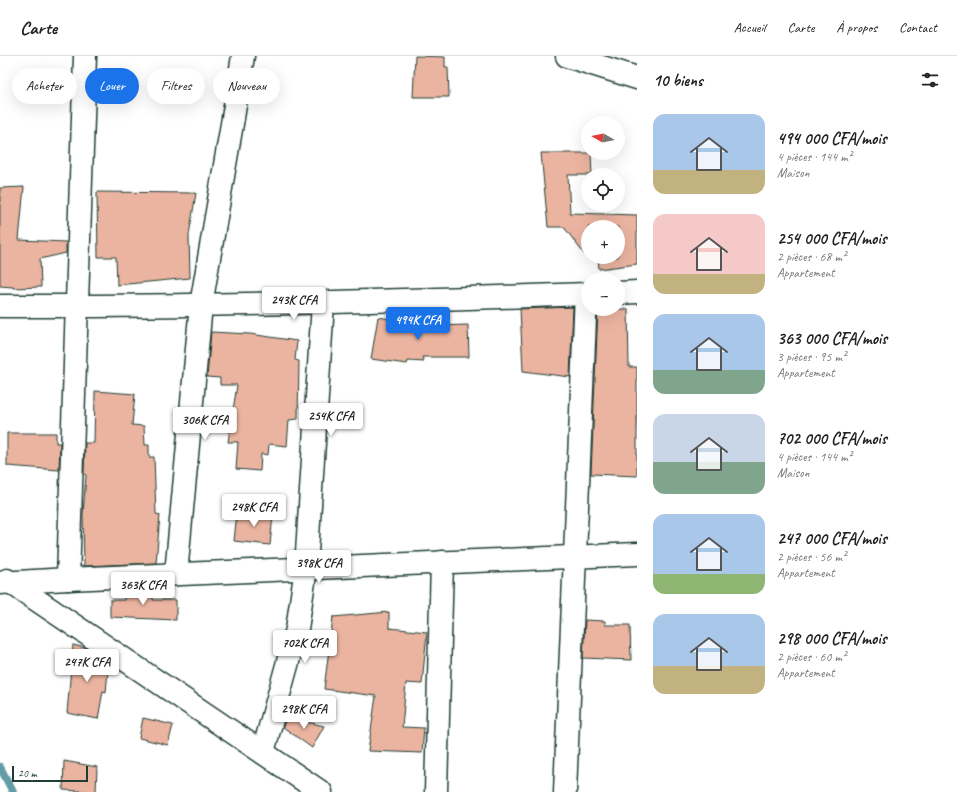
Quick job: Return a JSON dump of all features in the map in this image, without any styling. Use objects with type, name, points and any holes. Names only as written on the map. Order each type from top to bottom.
[{"type":"street","points":[[68,579],[85,56]]},
{"type":"street","points":[[176,574],[201,305],[243,56]]},
{"type":"street","points":[[567,56],[637,78]]},
{"type":"street","points":[[625,293],[637,292]]},
{"type":"street","points":[[0,306],[323,303],[581,294]]},
{"type":"street","points":[[263,752],[298,629],[306,568],[323,303]]},
{"type":"street","points":[[565,792],[586,316]]},
{"type":"street","points":[[4,580],[68,579],[637,554]]},
{"type":"street","points":[[436,792],[442,562]]},
{"type":"street","points":[[4,580],[321,792]]},
{"type":"building","points":[[415,56],[445,57],[445,67],[448,67],[449,97],[413,97]]},
{"type":"building","points":[[541,153],[581,153],[581,160],[591,160],[592,168],[581,168],[581,175],[568,175],[570,213],[637,215],[637,264],[599,269],[599,264],[625,264],[625,220],[581,220],[581,250],[564,227],[548,227]]},
{"type":"building","points":[[24,187],[19,240],[66,242],[66,253],[40,259],[41,287],[13,288],[0,286],[0,188]]},
{"type":"building","points":[[97,192],[196,193],[189,235],[190,278],[117,285],[116,257],[98,257]]},
{"type":"building","points":[[573,307],[570,377],[523,371],[520,309]]},
{"type":"building","points":[[625,309],[628,309],[629,367],[637,367],[637,476],[591,474],[598,316],[625,316]]},
{"type":"building","points":[[378,317],[433,326],[468,325],[469,357],[422,357],[424,362],[408,361],[407,364],[371,359]]},
{"type":"building","points":[[211,332],[250,334],[297,341],[295,360],[299,361],[298,419],[289,420],[287,446],[269,444],[268,455],[261,454],[260,471],[236,469],[238,442],[228,442],[237,385],[220,385],[220,378],[207,377]]},
{"type":"building","points":[[95,391],[135,394],[132,425],[144,426],[145,445],[149,445],[149,457],[154,457],[156,514],[160,515],[156,563],[84,566],[83,514],[86,475],[84,474],[85,443],[94,443]]},
{"type":"building","points":[[7,433],[56,433],[56,443],[60,443],[59,470],[7,466]]},
{"type":"building","points":[[237,512],[273,515],[270,545],[234,541]]},
{"type":"building","points":[[154,588],[153,600],[176,600],[176,620],[110,617],[110,600],[124,600],[124,589]]},
{"type":"building","points":[[389,612],[389,628],[427,632],[422,684],[406,683],[402,727],[424,728],[422,753],[368,751],[376,696],[324,689],[333,617]]},
{"type":"building","points":[[585,620],[605,621],[605,625],[630,625],[631,660],[583,658]]},
{"type":"building","points":[[73,645],[86,648],[111,665],[108,671],[106,692],[103,691],[98,719],[67,713]]},
{"type":"building","points":[[286,717],[324,726],[312,748],[283,727]]},
{"type":"building","points":[[143,718],[173,725],[168,745],[139,738]]},
{"type":"building","points":[[64,761],[97,767],[96,792],[63,790]]},
{"type":"waterway","points":[[0,767],[13,792]]}]
